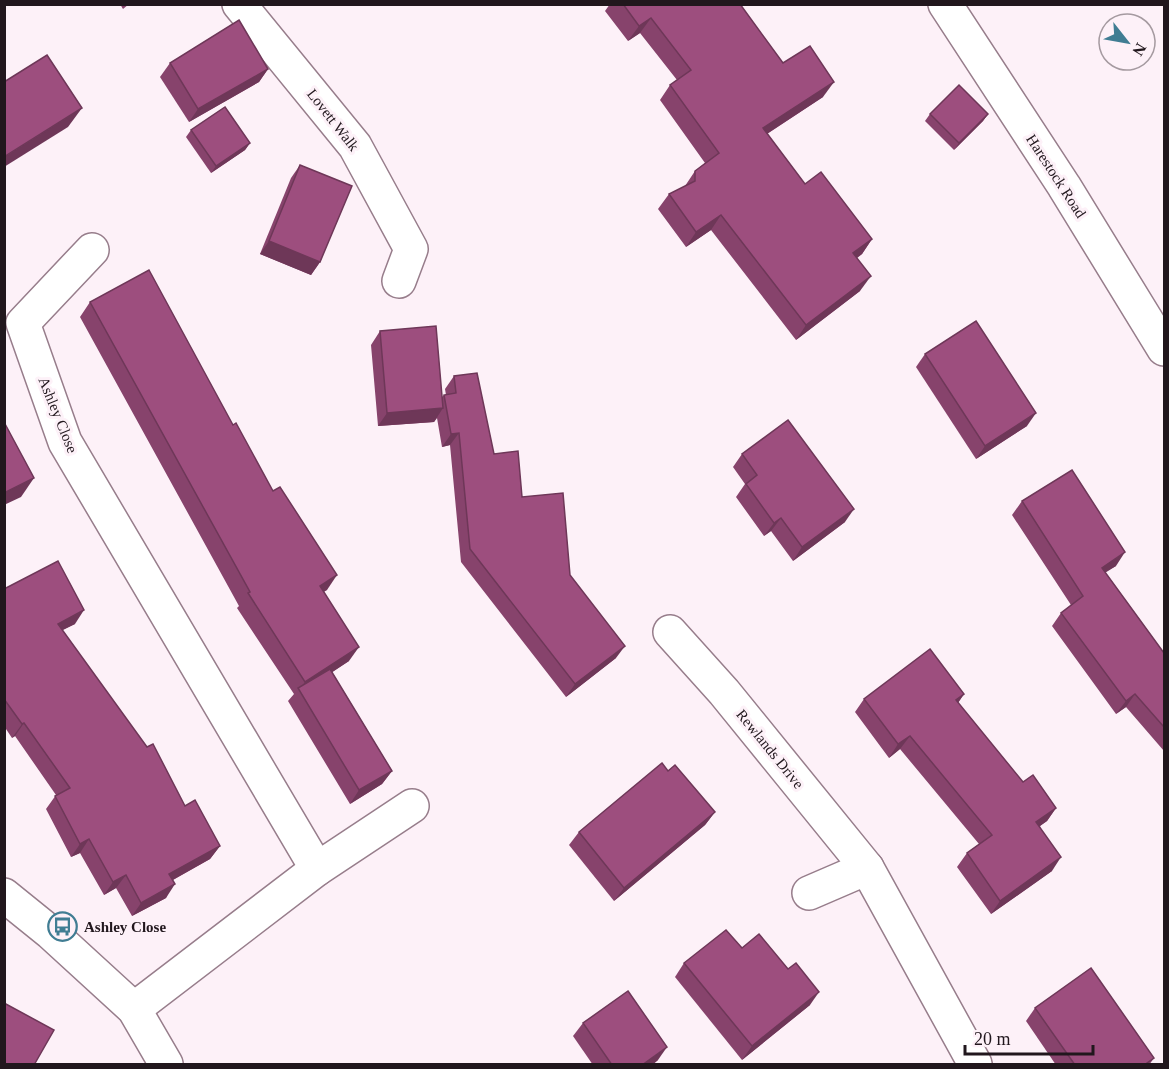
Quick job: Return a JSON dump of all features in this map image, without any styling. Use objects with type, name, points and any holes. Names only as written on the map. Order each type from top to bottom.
[{"type":"street","name":"Lovett Walk","points":[[239,4],[355,146],[411,249],[399,281]]},
{"type":"street","name":"Harestock Road","points":[[945,4],[1064,186],[1164,349]]},
{"type":"street","name":"Ashley Close","points":[[92,250],[23,323],[65,442],[317,869]]},
{"type":"street","name":"Rewlands Drive","points":[[670,632],[724,692],[867,868],[975,1065]]},
{"type":"street","points":[[134,1009],[317,869],[412,806]]},
{"type":"street","points":[[808,893],[867,868]]},
{"type":"street","points":[[4,896],[51,933],[134,1009],[166,1065]]},
{"type":"building","points":[[623,4],[740,4],[783,63],[810,46],[834,82],[763,128],[805,184],[821,172],[872,239],[853,253],[871,276],[806,325],[721,215],[696,232],[669,194],[695,181],[695,171],[719,153],[670,85],[691,70],[651,18],[639,26]]},
{"type":"building","points":[[239,20],[268,69],[198,109],[170,63]]},
{"type":"building","points":[[47,55],[82,108],[4,157],[4,82]]},
{"type":"building","points":[[959,85],[988,114],[959,143],[930,114]]},
{"type":"building","points":[[225,107],[250,143],[216,166],[191,130]]},
{"type":"building","points":[[300,165],[352,186],[320,262],[269,241]]},
{"type":"building","points":[[149,270],[233,425],[236,423],[273,491],[280,487],[337,575],[320,586],[359,647],[305,682],[248,593],[250,592],[90,302]]},
{"type":"building","points":[[976,321],[1036,413],[985,446],[925,354]]},
{"type":"building","points":[[436,326],[443,408],[387,413],[380,331]]},
{"type":"building","points":[[477,373],[494,454],[518,451],[522,497],[563,493],[570,575],[625,646],[575,684],[470,549],[459,433],[451,434],[444,395],[456,393],[454,376]]},
{"type":"building","points":[[788,420],[854,509],[802,547],[781,518],[774,523],[746,484],[757,475],[742,454]]},
{"type":"building","points":[[4,422],[34,478],[4,493]]},
{"type":"building","points":[[1072,470],[1125,552],[1102,568],[1164,653],[1164,727],[1135,694],[1126,701],[1061,613],[1083,596],[1022,501]]},
{"type":"building","points":[[58,561],[84,610],[58,624],[147,747],[153,744],[185,806],[195,800],[220,846],[169,874],[175,884],[141,903],[126,875],[113,882],[89,839],[80,844],[55,796],[70,788],[4,699],[4,589]]},
{"type":"building","points":[[930,649],[964,694],[956,700],[1023,782],[1033,775],[1056,808],[1036,822],[1061,857],[1000,901],[967,853],[992,835],[910,736],[898,744],[864,699]]},
{"type":"building","points":[[330,669],[392,771],[359,790],[298,688]]},
{"type":"building","points":[[662,763],[668,771],[675,765],[715,812],[624,888],[579,832]]},
{"type":"building","points":[[726,930],[742,948],[759,934],[788,969],[796,963],[819,992],[752,1046],[684,963]]},
{"type":"building","points":[[1091,968],[1154,1058],[1147,1063],[1148,1065],[1075,1065],[1035,1008]]},
{"type":"building","points":[[628,991],[667,1047],[642,1065],[612,1065],[583,1023]]},
{"type":"building","points":[[4,1003],[54,1030],[34,1065],[4,1065]]},
{"type":"place","name":"Ashley Close","points":[[63,927]]}]
